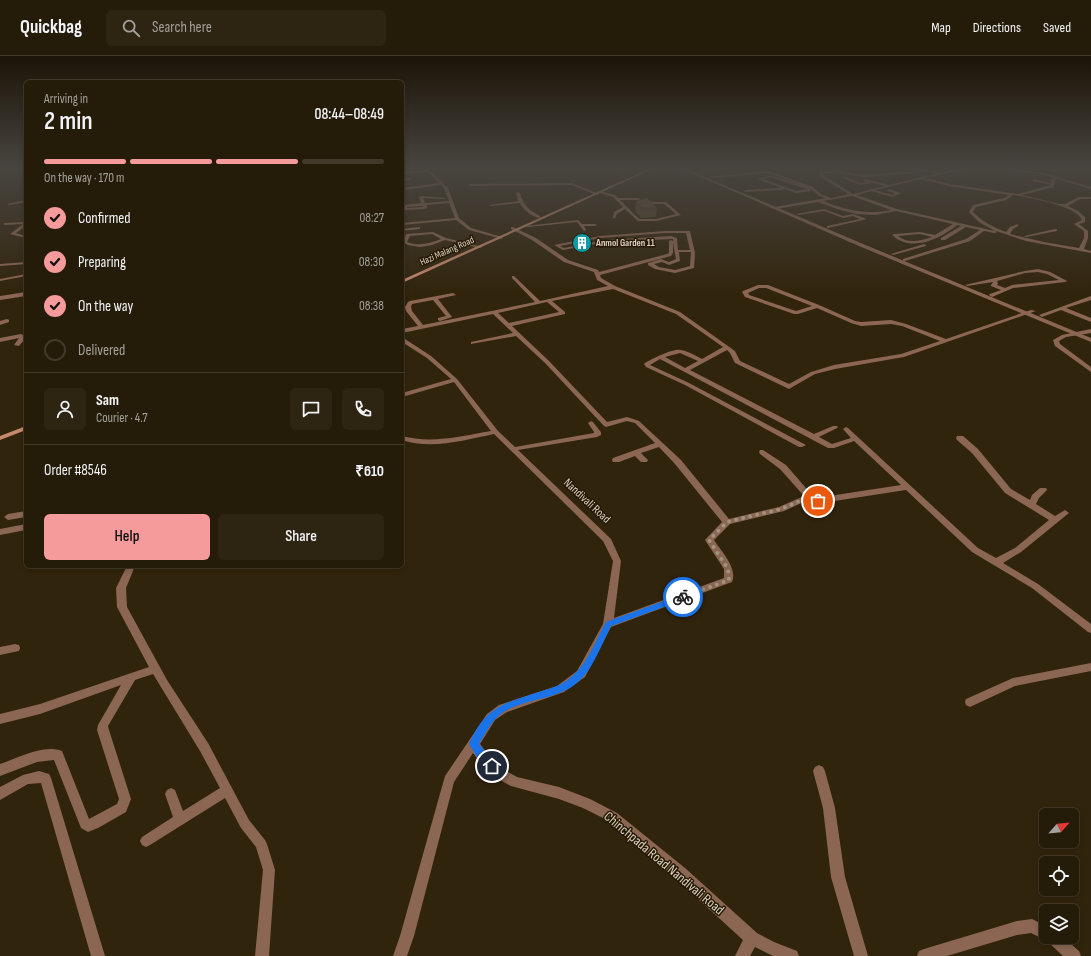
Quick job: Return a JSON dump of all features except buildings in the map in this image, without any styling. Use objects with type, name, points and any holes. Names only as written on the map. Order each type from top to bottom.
[{"type":"main road","name":"Hazi Malang Road","points":[[404,281],[500,238],[515,229],[556,210]]},
{"type":"main road","name":"Hazi Malang Road","points":[[404,277],[494,236],[528,226],[561,210]]},
{"type":"main road","points":[[420,270],[426,272]]},
{"type":"main road","points":[[0,433],[24,424]]},
{"type":"main road","points":[[0,438],[24,429]]},
{"type":"street","points":[[453,210],[457,219],[470,229],[500,238]]},
{"type":"street","points":[[528,210],[532,214],[539,217]]},
{"type":"street","points":[[614,217],[615,213],[623,210]]},
{"type":"street","points":[[630,210],[636,219],[641,221],[679,215],[673,210]]},
{"type":"street","points":[[781,210],[1091,340]]},
{"type":"street","points":[[789,210],[906,260],[1091,335]]},
{"type":"street","points":[[798,214],[824,210],[838,214],[833,216],[843,217],[853,215],[865,220],[828,227]]},
{"type":"street","points":[[841,210],[874,214],[896,210],[964,226],[1091,252]]},
{"type":"street","points":[[862,210],[874,214]]},
{"type":"street","points":[[971,210],[973,216],[990,228],[1007,234]]},
{"type":"street","points":[[1073,210],[1083,217],[1084,221],[1076,224],[1086,231],[1086,238],[1081,250]]},
{"type":"street","points":[[404,224],[457,219]]},
{"type":"street","points":[[431,221],[433,228]]},
{"type":"street","points":[[528,226],[578,221],[584,230]]},
{"type":"street","points":[[5,224],[24,223]]},
{"type":"street","points":[[934,236],[920,233],[894,235],[912,242],[934,236],[947,232],[956,224]]},
{"type":"street","points":[[24,225],[12,234],[17,237],[24,237]]},
{"type":"street","points":[[582,225],[595,225]]},
{"type":"street","points":[[1007,234],[1011,228],[1016,225]]},
{"type":"street","points":[[893,254],[946,238],[964,226]]},
{"type":"street","points":[[404,233],[433,228]]},
{"type":"street","points":[[404,230],[433,228],[471,247]]},
{"type":"street","points":[[515,229],[534,239],[566,261],[592,269],[598,274],[599,279],[613,287],[678,313],[736,356],[737,362],[789,387],[812,373],[834,367],[902,356],[1033,311]]},
{"type":"street","points":[[906,260],[961,242],[983,230]]},
{"type":"street","points":[[1022,237],[1054,230]]},
{"type":"street","points":[[555,254],[590,245],[617,241],[672,237],[688,232],[693,265],[690,269],[675,272],[668,269],[659,270],[650,264],[671,253],[674,248],[672,237]]},
{"type":"street","points":[[445,239],[425,245],[413,246],[405,242],[408,235],[433,233],[445,239],[471,247]]},
{"type":"street","points":[[576,248],[563,249],[556,245],[600,236],[672,237]]},
{"type":"street","points":[[946,238],[961,242]]},
{"type":"street","points":[[456,244],[480,247]]},
{"type":"street","points":[[678,261],[677,251],[692,251]]},
{"type":"street","points":[[901,252],[914,257]]},
{"type":"street","points":[[669,255],[678,261]]},
{"type":"street","points":[[3,266],[13,259]]},
{"type":"street","points":[[598,274],[660,260],[668,264],[678,261]]},
{"type":"street","points":[[3,266],[24,263]]},
{"type":"street","points":[[0,274],[15,270],[3,266]]},
{"type":"street","points":[[967,284],[1009,278],[1026,272],[1041,271],[1066,282],[1012,287],[992,295]]},
{"type":"street","points":[[0,280],[24,275]]},
{"type":"street","points":[[514,277],[539,303]]},
{"type":"street","points":[[994,280],[996,283],[993,284],[1006,290]]},
{"type":"street","points":[[817,306],[796,313],[747,296],[745,292],[758,287],[766,286],[817,306],[854,322],[861,324],[891,322],[904,325],[946,341]]},
{"type":"street","points":[[420,325],[494,312],[613,287]]},
{"type":"street","points":[[0,298],[24,294]]},
{"type":"street","points":[[420,325],[409,311],[409,305],[414,302],[454,295]]},
{"type":"street","points":[[404,330],[449,317],[434,298]]},
{"type":"street","points":[[1042,315],[1090,299]]},
{"type":"street","points":[[507,324],[563,314],[549,301]]},
{"type":"street","points":[[1063,308],[1091,319]]},
{"type":"street","points":[[494,312],[507,324],[518,342]]},
{"type":"street","points":[[0,323],[7,322]]},
{"type":"street","points":[[1091,331],[1056,340],[1057,345],[1091,370]]},
{"type":"street","points":[[473,343],[514,334]]},
{"type":"street","points":[[514,334],[547,362],[606,426],[627,419],[632,420],[660,444],[696,482],[727,522]]},
{"type":"street","points":[[0,340],[18,336],[24,339],[17,346],[24,345]]},
{"type":"street","name":"Nandivali Road","points":[[400,956],[407,936],[449,780],[491,717],[503,708],[560,689],[581,674],[608,624],[617,561],[607,539],[496,432],[455,380],[428,356],[404,340]]},
{"type":"street","points":[[686,370],[726,348]]},
{"type":"street","points":[[702,361],[680,351],[660,357],[647,365],[688,384],[802,445]]},
{"type":"street","points":[[660,357],[834,446],[850,440]]},
{"type":"street","points":[[688,384],[700,377]]},
{"type":"street","points":[[404,394],[455,380]]},
{"type":"street","points":[[731,407],[745,400]]},
{"type":"street","points":[[513,449],[597,435],[598,432],[591,423]]},
{"type":"street","points":[[814,437],[835,427]]},
{"type":"street","points":[[846,429],[975,550],[1035,586],[1091,629]]},
{"type":"street","points":[[404,439],[408,442],[450,440],[496,432]]},
{"type":"street","points":[[960,438],[975,451],[1008,490],[1056,520]]},
{"type":"street","points":[[616,460],[660,444]]},
{"type":"street","points":[[763,452],[783,467],[809,497],[818,501],[907,487]]},
{"type":"street","points":[[636,453],[644,460]]},
{"type":"street","points":[[1032,505],[1035,496],[1043,490]]},
{"type":"street","points":[[608,624],[729,580],[728,569],[709,540],[727,522],[781,509],[809,497]]},
{"type":"street","points":[[8,517],[24,514]]},
{"type":"street","points":[[996,563],[1018,550],[1065,514]]},
{"type":"street","points":[[0,532],[24,527]]},
{"type":"street","points":[[130,568],[121,588],[122,607],[156,669],[204,747],[245,824],[261,844],[266,857],[269,870],[262,956]]},
{"type":"street","points":[[0,651],[15,648]]},
{"type":"street","points":[[970,702],[1013,682],[1091,667]]},
{"type":"street","points":[[0,719],[40,709],[156,669]]},
{"type":"street","points":[[0,770],[39,756],[54,753],[58,755],[85,824],[88,826],[94,824],[122,808],[126,799],[103,730],[103,724],[132,677]]},
{"type":"street","name":"Chinchpada Road Nandivali Road","points":[[473,744],[483,757],[502,775],[515,782],[559,793],[586,803],[613,817],[680,873],[752,938],[770,948],[792,956]]},
{"type":"street","points":[[819,771],[829,808],[838,877],[860,956]]},
{"type":"street","points":[[0,794],[27,780],[36,777],[45,778],[98,956]]},
{"type":"street","points":[[146,841],[227,790]]},
{"type":"street","points":[[171,794],[180,819]]},
{"type":"street","points":[[924,956],[1017,928],[1032,926],[1039,930]]},
{"type":"street","points":[[742,956],[752,938]]},
{"type":"street","points":[[1060,944],[1074,956]]},
{"type":"way so far","points":[[683,597],[729,580],[728,569],[709,540],[727,522],[781,509],[809,497],[818,501]]},
{"type":"place","name":"Anmol Garden 11","points":[[582,243]]},
{"type":"route","points":[[492,766],[473,744],[491,717],[503,708],[560,689],[572,682],[581,674],[608,624],[683,597]]}]
